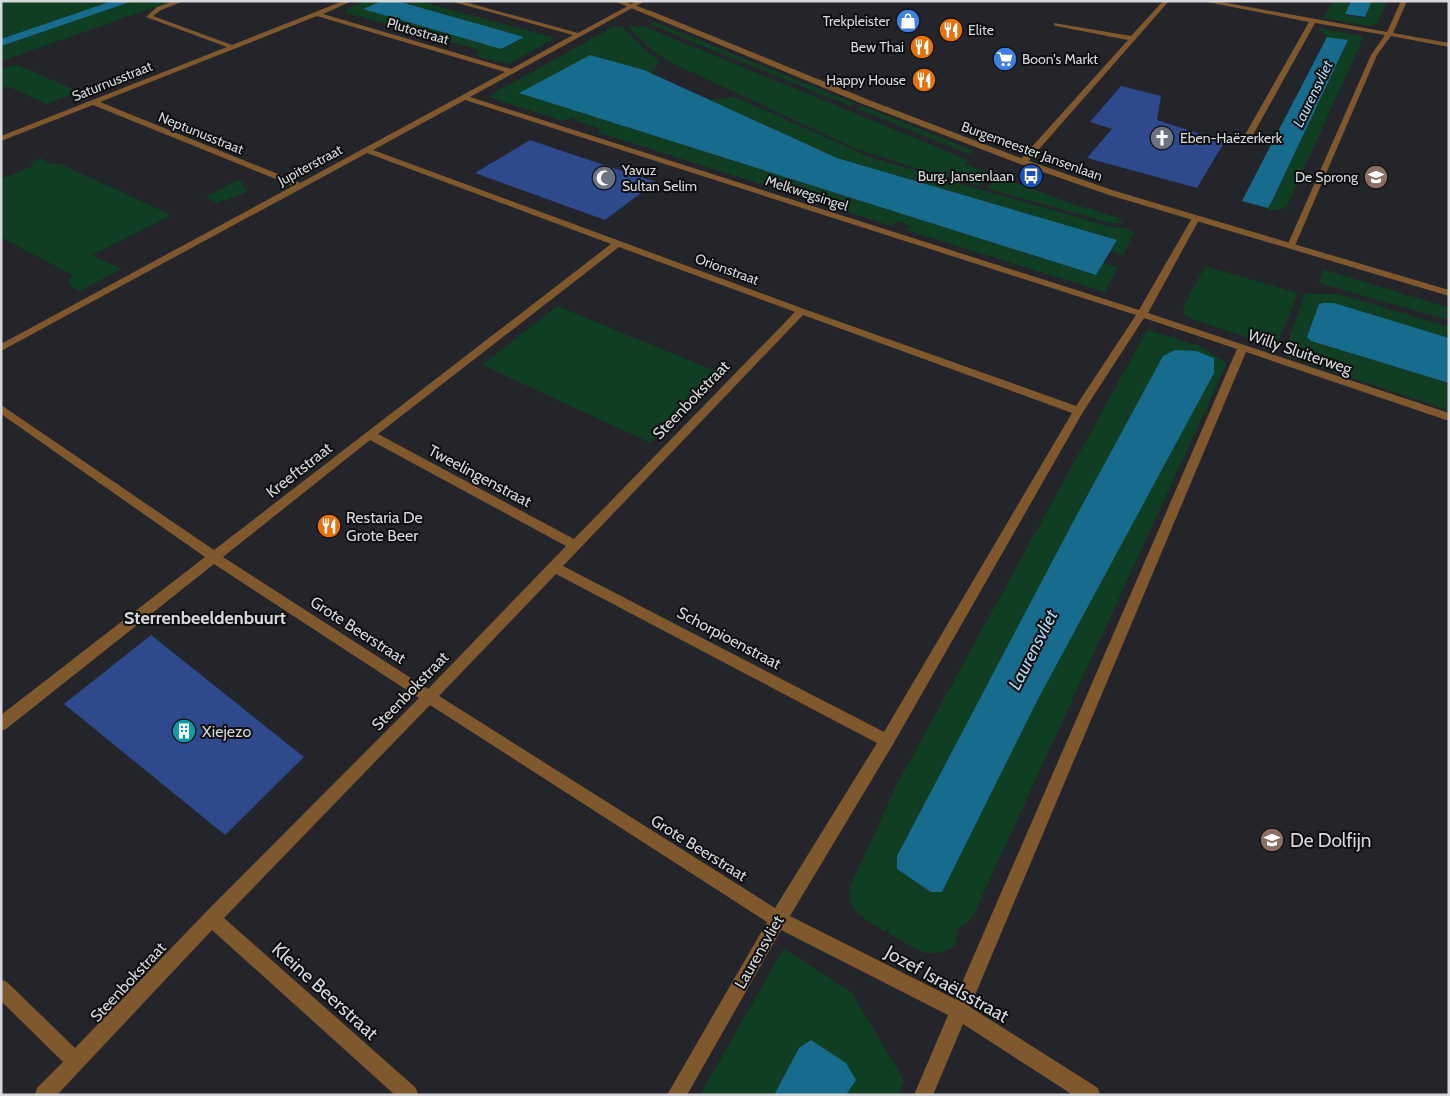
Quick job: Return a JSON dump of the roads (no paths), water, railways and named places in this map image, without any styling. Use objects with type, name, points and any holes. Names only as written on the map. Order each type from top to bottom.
[{"type":"street","points":[[181,1],[157,9],[151,13],[150,17],[232,47]]},
{"type":"street","name":"Saturnusstraat","points":[[1,139],[349,1]]},
{"type":"street","points":[[453,1],[579,35]]},
{"type":"street","name":"Burgemeester Jansenlaan","points":[[617,1],[1022,162],[1112,193],[1449,293]]},
{"type":"street","name":"Jupiterstraat","points":[[1,348],[642,1]]},
{"type":"street","points":[[1022,162],[1166,1]]},
{"type":"street","points":[[1205,1],[1449,45]]},
{"type":"street","points":[[1291,246],[1371,61],[1388,34],[1404,1]]},
{"type":"street","name":"Plutostraat","points":[[317,14],[512,72]]},
{"type":"street","points":[[1245,142],[1313,21]]},
{"type":"street","points":[[1056,24],[1134,39]]},
{"type":"street","name":"Melkwegsingel","points":[[464,98],[1142,314]]},
{"type":"street","name":"Neptunusstraat","points":[[92,102],[300,186]]},
{"type":"street","name":"Orionstraat","points":[[366,150],[1078,411]]},
{"type":"street","name":"Laurensvliet","points":[[676,1095],[778,919],[888,741],[1078,411],[1142,314],[1196,218]]},
{"type":"street","name":"Kreeftstraat","points":[[1,724],[618,243]]},
{"type":"street","name":"Steenbokstraat","points":[[44,1095],[212,918],[429,697],[801,311]]},
{"type":"street","name":"Willy Sluiterweg","points":[[1142,314],[1449,417]]},
{"type":"street","points":[[923,1095],[1243,348]]},
{"type":"street","name":"Grote Beerstraat","points":[[1,409],[214,557],[429,697],[778,919]]},
{"type":"street","name":"Tweelingenstraat","points":[[370,435],[575,546]]},
{"type":"street","name":"Schorpioenstraat","points":[[554,567],[888,741]]},
{"type":"street","name":"Kleine Beerstraat","points":[[212,918],[409,1095]]},
{"type":"street","name":"Jozef Israëlsstraat","points":[[778,919],[959,1011],[1091,1095]]},
{"type":"street","points":[[1,988],[76,1062]]},
{"type":"water","points":[[112,1],[133,1],[1,46],[1,39]]},
{"type":"water","points":[[382,1],[397,1],[524,37],[501,49],[363,9]]},
{"type":"water","points":[[1351,1],[1372,1],[1365,17],[1345,14]]},
{"type":"water","points":[[1327,37],[1348,40],[1273,199],[1268,208],[1242,201]]},
{"type":"water","points":[[590,55],[644,70],[837,158],[1117,240],[1096,275],[519,93]]},
{"type":"water","points":[[1334,303],[1449,338],[1449,383],[1311,341],[1307,337],[1319,304]]},
{"type":"water","points":[[1175,350],[1196,351],[1214,358],[1214,373],[1038,699],[942,892],[931,892],[897,869],[897,856],[1163,356]]},
{"type":"water","points":[[811,1040],[846,1063],[856,1080],[846,1095],[774,1095],[799,1048]]},
{"type":"place","name":"Trekpleister","points":[[908,21]]},
{"type":"place","name":"Elite","points":[[951,30]]},
{"type":"place","name":"Bew Thai","points":[[922,47]]},
{"type":"place","name":"Boon's Markt","points":[[1005,59]]},
{"type":"place","name":"Happy House","points":[[924,80]]},
{"type":"place","name":"Eben-Haëzerkerk","points":[[1162,138]]},
{"type":"place","name":"Burg. Jansenlaan","points":[[1031,176]]},
{"type":"place","name":"De Sprong","points":[[1376,177]]},
{"type":"place","name":"Yavuz Sultan Selim","points":[[604,178]]},
{"type":"place","name":"Restaria De Grote Beer","points":[[329,526]]},
{"type":"place","name":"Xiejezo","points":[[184,731]]},
{"type":"place","name":"De Dolfijn","points":[[1272,840]]},
{"type":"district","name":"Sterrenbeeldenbuurt","points":[[205,618]]}]
